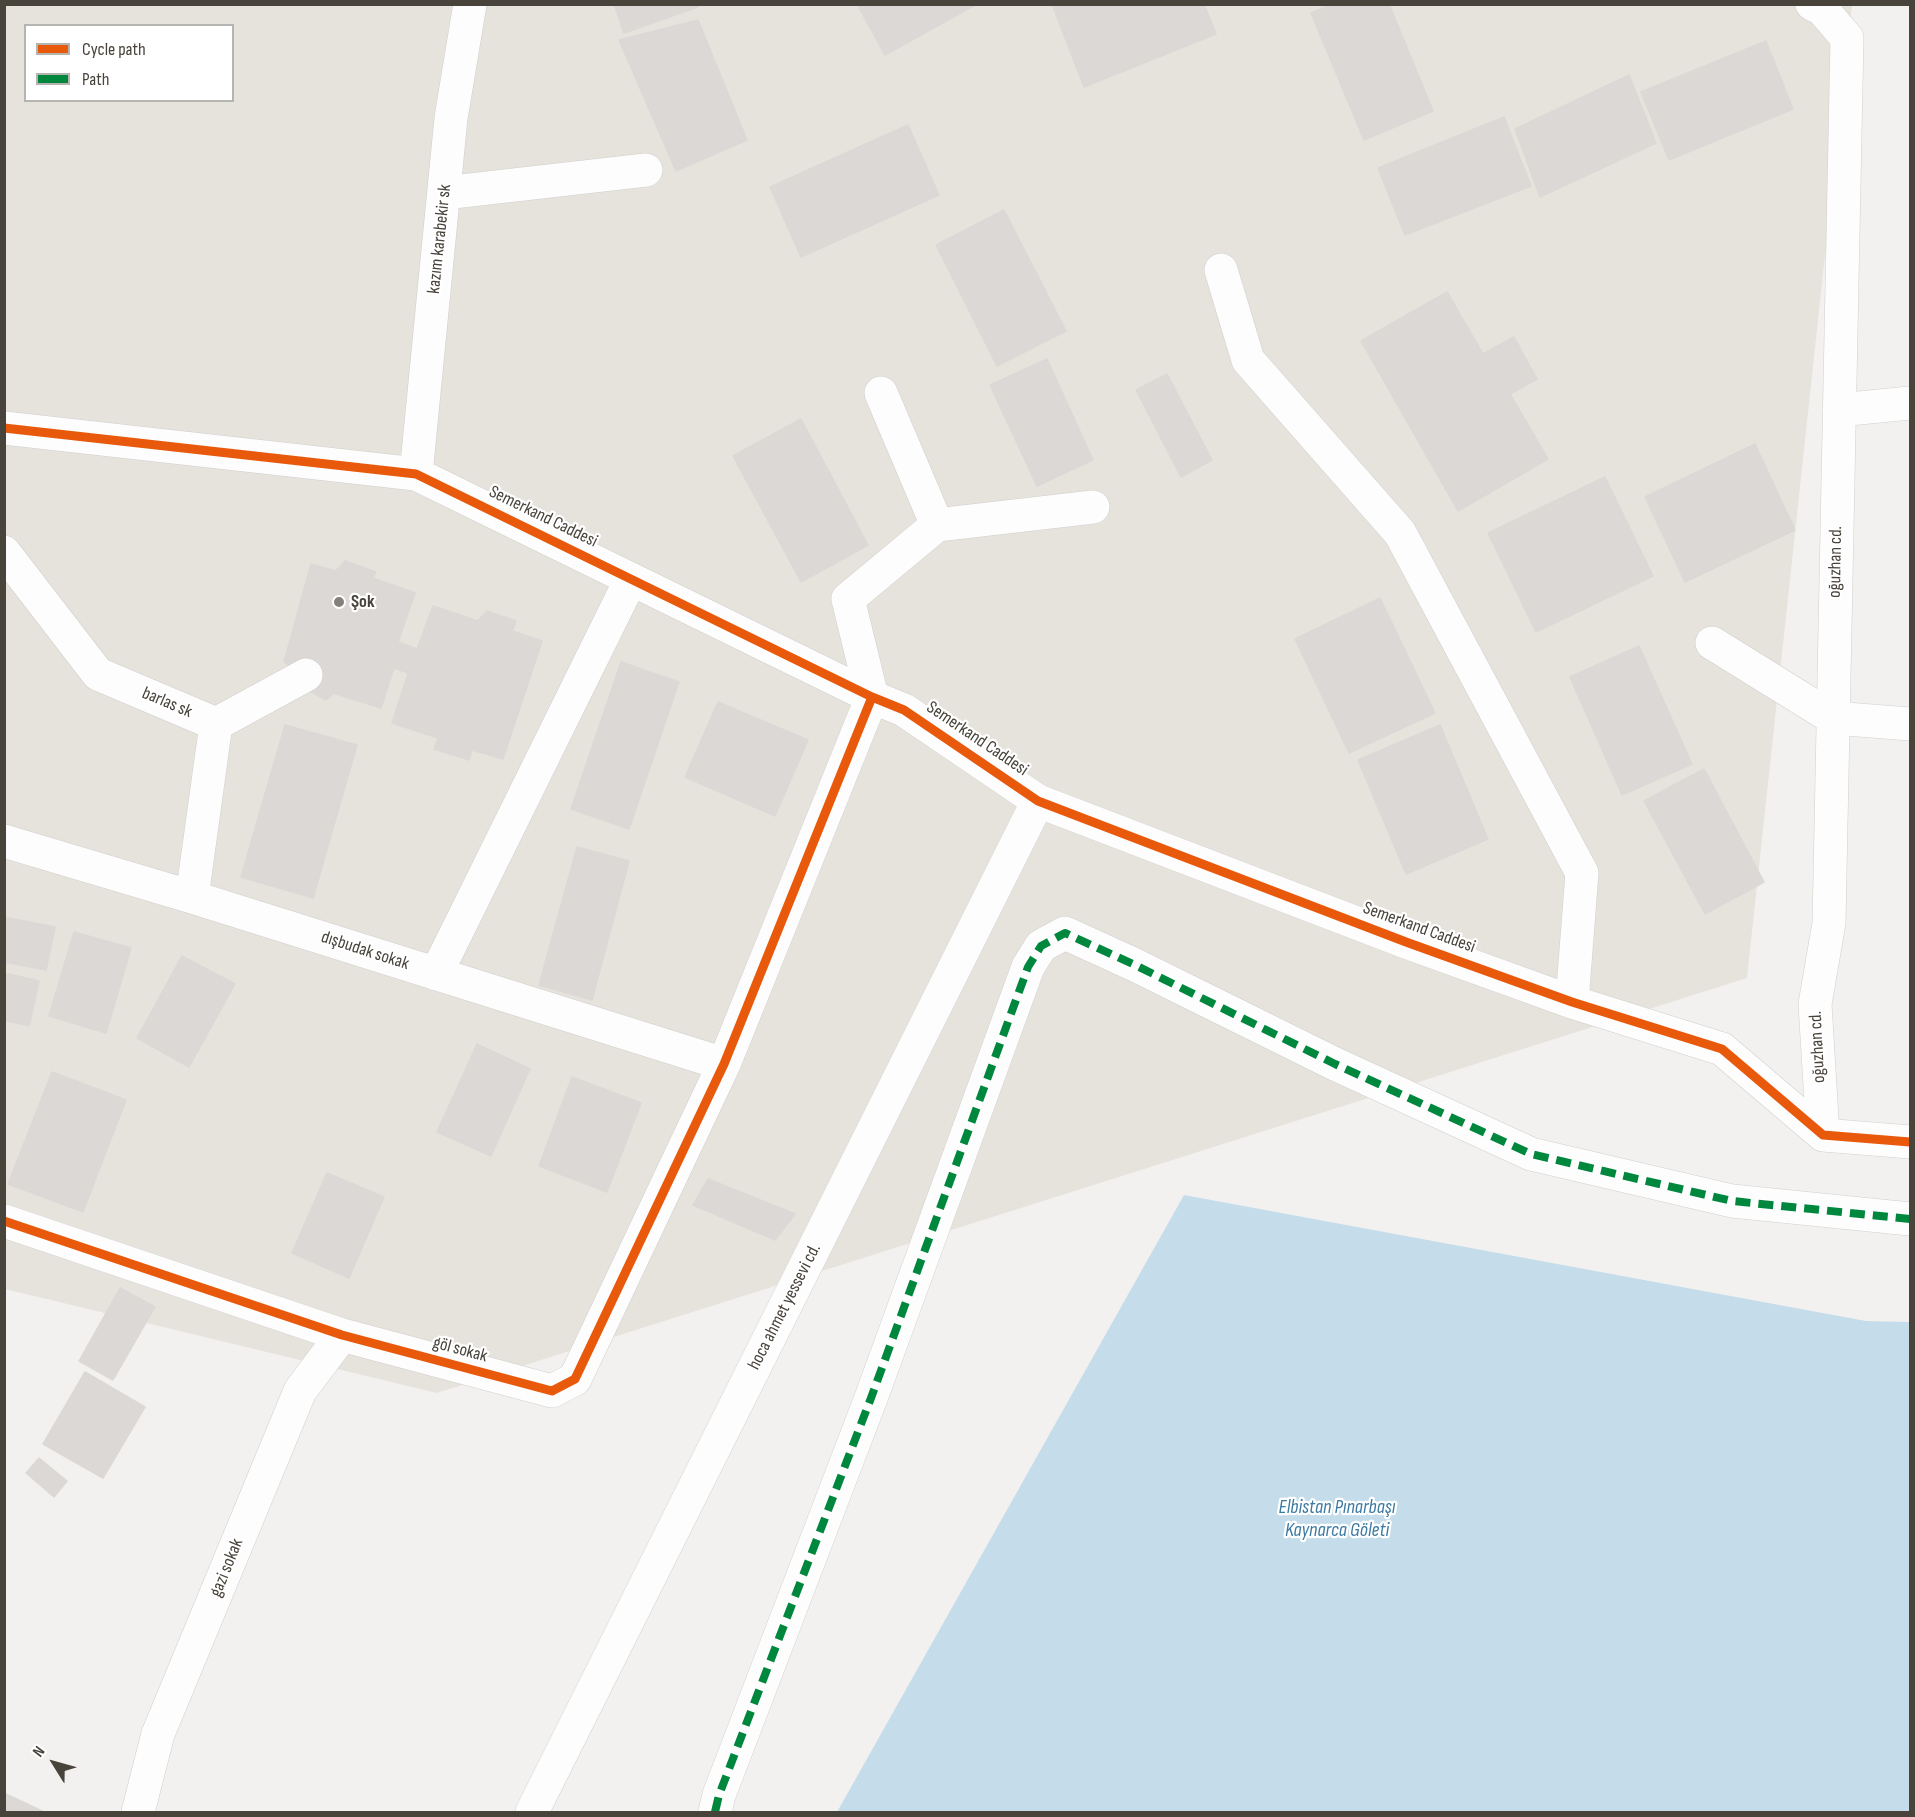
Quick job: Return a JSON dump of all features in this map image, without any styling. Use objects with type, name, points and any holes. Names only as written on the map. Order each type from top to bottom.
[{"type":"street","name":"kazım karabekir sk","points":[[416,474],[452,118],[470,4]]},
{"type":"street","points":[[1812,4],[1822,9],[1847,38]]},
{"type":"street","name":"oğuzhan cd.","points":[[1824,1135],[1815,1004],[1829,923],[1846,4]]},
{"type":"street","points":[[444,193],[646,170]]},
{"type":"street","points":[[1221,270],[1248,360],[1400,533],[1582,873],[1572,1002]]},
{"type":"street","points":[[881,393],[937,525]]},
{"type":"street","points":[[1839,410],[1911,403]]},
{"type":"street","name":"Semerkand Caddesi","points":[[4,428],[416,474],[872,697],[904,710],[1038,801],[1406,942],[1572,1002],[1722,1049],[1824,1135]]},
{"type":"street","points":[[872,697],[849,599],[937,525],[1093,507]]},
{"type":"street","name":"barlas sk","points":[[4,552],[98,674],[216,724],[192,897]]},
{"type":"street","points":[[436,974],[631,579]]},
{"type":"street","points":[[1713,643],[1833,718],[1911,724]]},
{"type":"street","points":[[216,724],[306,675]]},
{"type":"street","name":"göl sokak","points":[[4,1221],[342,1335],[552,1391],[575,1379],[724,1064],[872,697]]},
{"type":"street","name":"hoca ahmet yessevi cd.","points":[[532,1812],[1038,801]]},
{"type":"street","name":"dışbudak sokak","points":[[4,841],[192,897],[724,1064]]},
{"type":"street","points":[[714,1812],[871,1398],[1028,967],[1041,946],[1065,933],[1335,1064],[1531,1154],[1732,1201],[1911,1219]]},
{"type":"street","points":[[1824,1135],[1911,1142]]},
{"type":"street","name":"gazi sokak","points":[[138,1812],[158,1734],[300,1392],[342,1335]]},
{"type":"shaded area","points":[[5,5],[1852,5],[1747,978],[437,1393],[5,1289]]},
{"type":"water","name":"Elbistan Pınarbaşı Kaynarca Göleti","points":[[1184,1195],[1866,1321],[1910,1322],[1910,1812],[837,1812]]},
{"type":"building","points":[[614,4],[697,4],[698,7],[624,33]]},
{"type":"building","points":[[857,4],[977,4],[885,55]]},
{"type":"building","points":[[1052,4],[1204,4],[1216,34],[1084,87]]},
{"type":"building","points":[[1332,4],[1389,4],[1433,111],[1364,140],[1311,13]]},
{"type":"building","points":[[698,20],[747,140],[676,171],[619,40]]},
{"type":"building","points":[[1766,41],[1793,109],[1669,160],[1641,92]]},
{"type":"building","points":[[1629,75],[1656,143],[1540,197],[1515,129]]},
{"type":"building","points":[[1504,117],[1531,186],[1405,235],[1378,168]]},
{"type":"building","points":[[908,125],[939,195],[801,257],[770,187]]},
{"type":"building","points":[[1004,210],[1066,331],[997,366],[936,245]]},
{"type":"building","points":[[1447,292],[1483,354],[1514,337],[1537,379],[1510,394],[1548,459],[1458,511],[1361,341]]},
{"type":"building","points":[[1047,359],[1093,460],[1037,486],[990,385]]},
{"type":"building","points":[[1167,374],[1212,460],[1181,477],[1136,390]]},
{"type":"building","points":[[801,419],[868,545],[801,582],[733,456]]},
{"type":"building","points":[[1755,444],[1795,530],[1685,582],[1645,497]]},
{"type":"building","points":[[1605,477],[1653,576],[1536,632],[1488,533]]},
{"type":"building","points":[[345,561],[376,572],[373,578],[415,593],[398,642],[417,649],[433,606],[478,621],[487,611],[516,621],[512,631],[542,641],[503,759],[472,750],[469,760],[434,749],[438,738],[392,723],[408,673],[394,668],[381,708],[333,693],[326,700],[303,687],[306,675],[284,662],[311,564],[336,571]]},
{"type":"building","points":[[1380,598],[1435,713],[1349,753],[1295,639]]},
{"type":"building","points":[[1639,646],[1692,764],[1622,795],[1570,677]]},
{"type":"building","points":[[621,662],[679,682],[629,829],[571,809]]},
{"type":"building","points":[[718,702],[808,740],[775,816],[685,777]]},
{"type":"building","points":[[285,725],[357,745],[313,898],[241,877]]},
{"type":"building","points":[[1440,725],[1488,839],[1406,874],[1358,760]]},
{"type":"building","points":[[1704,769],[1764,882],[1705,914],[1644,801]]},
{"type":"building","points":[[577,847],[629,861],[592,1000],[539,985]]},
{"type":"building","points":[[4,917],[55,927],[46,970],[4,962]]},
{"type":"building","points":[[74,932],[131,948],[106,1033],[49,1016]]},
{"type":"building","points":[[182,956],[235,984],[189,1067],[137,1038]]},
{"type":"building","points":[[4,973],[39,981],[29,1026],[4,1020]]},
{"type":"building","points":[[477,1044],[530,1069],[491,1156],[437,1132]]},
{"type":"building","points":[[52,1072],[126,1100],[83,1212],[8,1184]]},
{"type":"building","points":[[572,1077],[641,1103],[607,1192],[539,1166]]},
{"type":"building","points":[[327,1173],[384,1197],[349,1278],[292,1253]]},
{"type":"building","points":[[708,1179],[795,1214],[775,1240],[693,1205]]},
{"type":"building","points":[[120,1288],[155,1307],[113,1380],[79,1361]]},
{"type":"building","points":[[85,1372],[145,1407],[103,1478],[43,1444]]},
{"type":"building","points":[[39,1458],[67,1481],[54,1497],[26,1473]]},
{"type":"building","points":[[4,1793],[44,1812],[4,1812]]},
{"type":"marked path","points":[[715,1812],[719,1795],[871,1398],[1028,967],[1041,946],[1065,933],[1335,1064],[1531,1154],[1732,1201],[1910,1219]]},
{"type":"cycle path","points":[[4,428],[416,474],[872,697],[904,710],[1038,801],[1406,942],[1572,1002],[1722,1049],[1823,1135],[1910,1142]]},
{"type":"cycle path","points":[[4,1221],[342,1335],[552,1391],[575,1379],[724,1064],[872,697]]},
{"type":"place","name":"Şok","points":[[339,602]]}]
